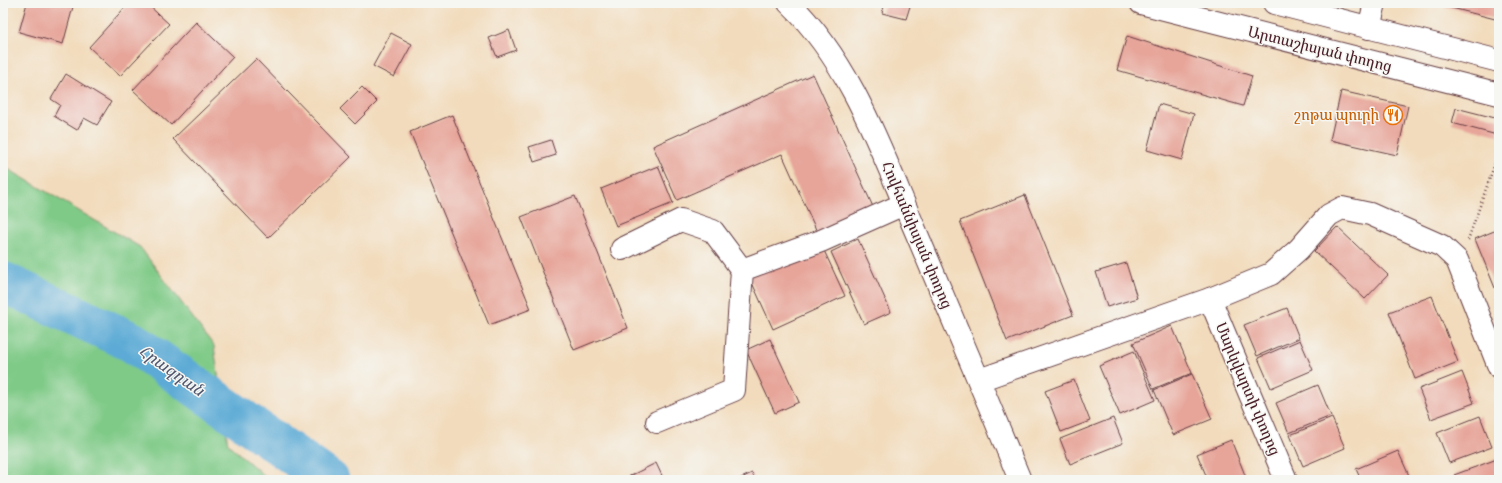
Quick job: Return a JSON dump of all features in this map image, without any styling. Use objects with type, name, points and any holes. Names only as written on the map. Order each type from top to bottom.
[{"type":"street","name":"Հովհաննիսյան փողոց","points":[[789,3],[805,19],[843,73],[872,132],[979,380],[1020,480]]},
{"type":"street","name":"Արտաշիսյան փողոց","points":[[1141,3],[1499,94]]},
{"type":"street","points":[[1274,3],[1499,62]]},
{"type":"street","points":[[1369,28],[1376,3]]},
{"type":"street","points":[[1309,46],[1317,14]]},
{"type":"street","points":[[742,270],[821,241],[904,204]]},
{"type":"street","points":[[979,380],[1210,299],[1271,274],[1299,250],[1330,215],[1342,208],[1370,214],[1442,246],[1462,251],[1499,368]]},
{"type":"street","points":[[622,249],[681,220],[713,232],[742,270],[734,390],[657,422]]},
{"type":"street","name":"Մարկվարտի փողոց","points":[[1210,299],[1286,480]]},
{"type":"path","points":[[1462,251],[1499,152]]},
{"type":"green space","points":[[3,166],[140,247],[214,346],[228,444],[269,480],[3,480]]},
{"type":"building","points":[[27,3],[74,3],[63,44],[19,32]]},
{"type":"building","points":[[129,3],[146,3],[169,24],[120,76],[89,47]]},
{"type":"building","points":[[885,3],[911,3],[906,19],[882,13]]},
{"type":"building","points":[[1499,3],[1499,20],[1436,4]]},
{"type":"building","points":[[196,22],[233,57],[171,125],[133,90]]},
{"type":"building","points":[[509,30],[516,50],[497,57],[489,38]]},
{"type":"building","points":[[391,33],[412,44],[394,77],[373,66]]},
{"type":"building","points":[[1127,36],[1252,76],[1243,106],[1117,70]]},
{"type":"building","points":[[256,59],[351,157],[268,238],[173,139]]},
{"type":"building","points":[[66,74],[111,102],[97,125],[84,118],[77,130],[54,116],[60,105],[51,99]]},
{"type":"building","points":[[813,74],[874,209],[818,234],[782,154],[677,200],[653,146]]},
{"type":"building","points":[[362,87],[377,102],[355,124],[340,109]]},
{"type":"building","points":[[1341,91],[1408,106],[1397,155],[1330,140]]},
{"type":"building","points":[[1159,104],[1194,114],[1182,160],[1147,150]]},
{"type":"building","points":[[1456,108],[1499,119],[1497,135],[1452,123]]},
{"type":"building","points":[[452,115],[531,309],[489,325],[410,132]]},
{"type":"building","points":[[551,140],[556,155],[534,162],[529,147]]},
{"type":"building","points":[[658,166],[673,203],[616,226],[601,189]]},
{"type":"building","points":[[1025,195],[1073,315],[1007,341],[960,221]]},
{"type":"building","points":[[575,196],[628,328],[574,350],[521,217]]},
{"type":"building","points":[[1337,227],[1388,275],[1365,299],[1314,251]]},
{"type":"building","points":[[1499,229],[1499,286],[1495,288],[1475,239]]},
{"type":"building","points":[[858,239],[891,312],[864,324],[831,252]]},
{"type":"building","points":[[821,244],[845,296],[773,329],[749,276]]},
{"type":"building","points":[[1126,263],[1137,298],[1107,307],[1096,272]]},
{"type":"building","points":[[1432,296],[1458,362],[1415,379],[1389,312]]},
{"type":"building","points":[[1287,308],[1299,338],[1257,356],[1244,325]]},
{"type":"building","points":[[1172,326],[1192,373],[1153,389],[1133,343]]},
{"type":"building","points":[[770,339],[799,402],[775,413],[746,350]]},
{"type":"building","points":[[1300,340],[1313,370],[1271,388],[1258,358]]},
{"type":"building","points":[[1134,351],[1155,400],[1120,415],[1099,366]]},
{"type":"building","points":[[1462,372],[1474,403],[1431,419],[1419,389]]},
{"type":"building","points":[[1192,374],[1212,419],[1173,435],[1154,390]]},
{"type":"building","points":[[1074,380],[1090,421],[1061,432],[1045,391]]},
{"type":"building","points":[[1318,385],[1331,416],[1289,433],[1276,403]]},
{"type":"building","points":[[1480,416],[1492,447],[1449,463],[1437,433]]},
{"type":"building","points":[[1113,418],[1123,443],[1070,464],[1060,439]]},
{"type":"building","points":[[1332,418],[1345,448],[1303,466],[1290,435]]},
{"type":"building","points":[[1231,440],[1247,480],[1208,480],[1197,454]]},
{"type":"building","points":[[1398,451],[1411,480],[1361,480],[1356,469]]},
{"type":"building","points":[[1497,459],[1499,465],[1499,480],[1456,480],[1454,475]]},
{"type":"building","points":[[656,463],[664,480],[622,480]]},
{"type":"building","points":[[752,473],[755,480],[737,480]]},
{"type":"waterway","name":"Հրազդան","points":[[3,282],[132,342],[329,480]]},
{"type":"place","name":"շոթա պուրի","points":[[1393,115]]}]
